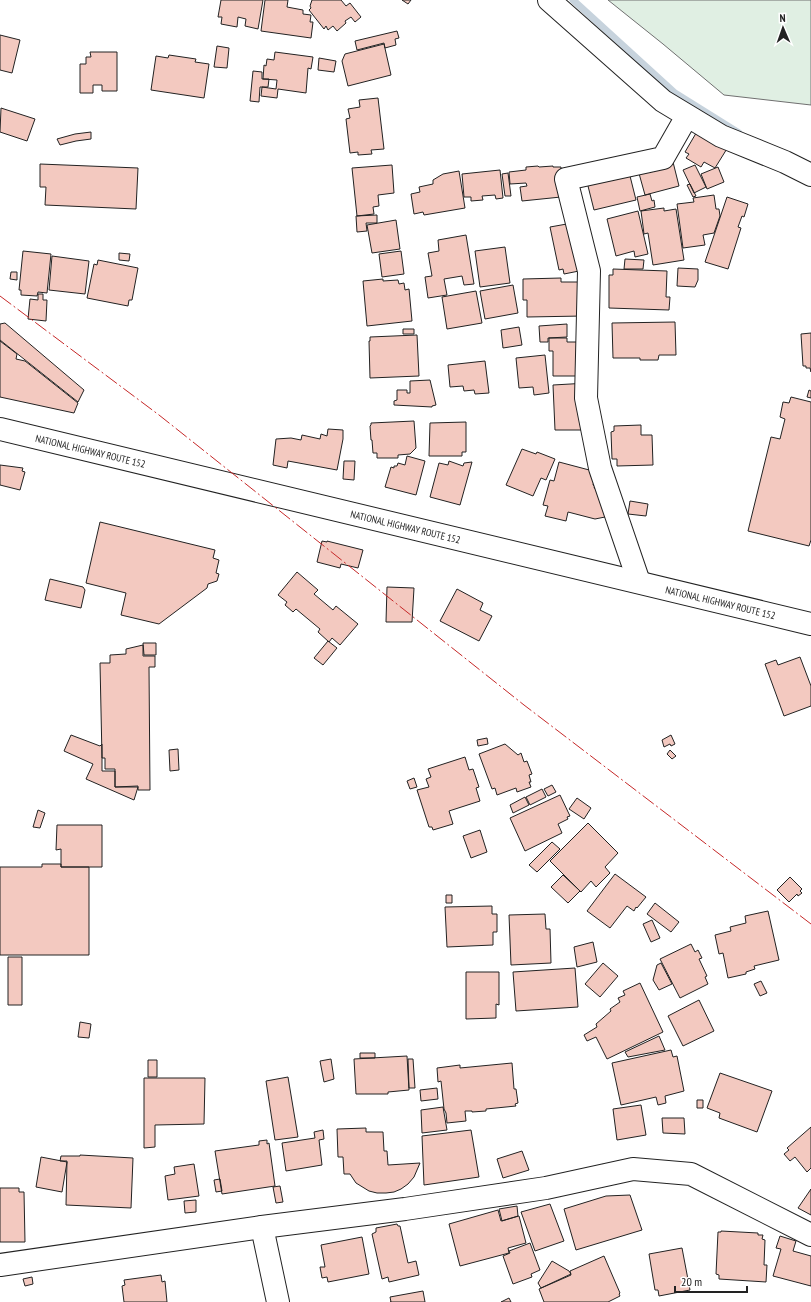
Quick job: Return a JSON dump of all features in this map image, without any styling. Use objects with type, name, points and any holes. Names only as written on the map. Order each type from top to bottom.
[{"type":"main road","points":[[549,0],[663,101],[721,136],[785,162],[811,175]]},
{"type":"main road","points":[[639,582],[600,468],[586,398],[589,271],[566,178],[662,158],[687,116]]},
{"type":"main road","name":"NATIONAL HIGHWAY ROUTE 152","points":[[0,429],[811,624]]},
{"type":"main road","points":[[0,1265],[546,1188],[633,1168],[692,1174],[811,1235]]},
{"type":"main road","points":[[262,1227],[278,1302]]},
{"type":"green space","points":[[608,0],[811,0],[811,105],[724,95]]},
{"type":"building","points":[[221,0],[263,0],[258,29],[245,26],[246,19],[238,17],[237,27],[221,24],[222,17],[218,17]]},
{"type":"building","points":[[265,0],[288,0],[287,7],[303,10],[303,14],[311,15],[310,22],[313,22],[311,38],[261,31]]},
{"type":"building","points":[[312,0],[341,0],[346,6],[350,3],[361,17],[355,22],[351,17],[345,21],[346,23],[337,31],[333,26],[328,30],[326,26],[324,29],[309,10],[311,8],[310,6]]},
{"type":"building","points":[[402,0],[411,0],[408,4]]},
{"type":"building","points":[[397,31],[399,38],[395,39],[396,45],[385,48],[384,43],[357,50],[355,41]]},
{"type":"building","points":[[0,35],[20,40],[12,73],[0,70]]},
{"type":"building","points":[[384,44],[391,75],[348,86],[342,61],[345,54]]},
{"type":"building","points":[[217,46],[229,48],[227,68],[214,67]]},
{"type":"building","points":[[90,52],[117,52],[117,91],[102,91],[102,85],[93,85],[93,93],[80,93],[80,64],[86,64],[86,57],[91,57]]},
{"type":"building","points":[[275,52],[313,57],[311,69],[308,68],[306,93],[278,89],[277,98],[261,96],[262,87],[276,89],[277,80],[263,79],[264,65],[266,66],[267,59],[274,60]]},
{"type":"building","points":[[169,55],[196,59],[195,62],[209,64],[204,98],[151,90],[156,56],[168,58]]},
{"type":"building","points":[[319,58],[336,61],[334,72],[318,70]]},
{"type":"building","points":[[253,71],[262,72],[262,79],[269,79],[268,87],[260,87],[259,102],[250,101]]},
{"type":"building","points":[[378,98],[384,149],[371,150],[372,154],[358,155],[358,152],[350,153],[346,119],[350,118],[348,109],[360,107],[359,100]]},
{"type":"building","points":[[1,108],[35,119],[27,141],[0,132]]},
{"type":"building","points":[[702,123],[733,139],[715,168],[704,162],[701,167],[686,158],[689,154],[685,152]]},
{"type":"building","points":[[91,132],[91,139],[60,145],[57,139],[75,134]]},
{"type":"building","points":[[671,154],[679,186],[645,195],[635,159]]},
{"type":"building","points":[[40,164],[138,168],[136,209],[45,205],[46,187],[40,187]]},
{"type":"building","points":[[392,165],[394,193],[378,195],[379,206],[373,207],[374,214],[357,216],[352,168]]},
{"type":"building","points":[[695,165],[706,187],[694,193],[683,170]]},
{"type":"building","points":[[526,167],[561,167],[561,197],[522,201],[520,187],[527,186],[526,183],[510,184],[509,172],[526,170]]},
{"type":"building","points":[[718,167],[724,182],[707,189],[701,174]]},
{"type":"building","points":[[628,168],[636,200],[594,210],[586,178]]},
{"type":"building","points":[[500,170],[503,198],[496,199],[495,195],[482,196],[483,200],[471,201],[471,197],[464,197],[462,174]]},
{"type":"building","points":[[459,171],[465,208],[424,215],[423,212],[414,214],[411,194],[420,192],[419,187],[433,184],[433,180],[443,174]]},
{"type":"building","points":[[508,173],[511,196],[505,196],[502,174]]},
{"type":"building","points":[[690,184],[696,196],[693,197],[687,185]]},
{"type":"building","points":[[650,194],[652,201],[654,200],[655,207],[640,211],[637,197]]},
{"type":"building","points":[[714,195],[716,209],[719,209],[720,216],[714,233],[703,235],[705,245],[683,248],[677,204],[694,202],[693,198]]},
{"type":"building","points":[[727,197],[748,204],[744,217],[742,216],[738,227],[741,228],[728,269],[705,262]]},
{"type":"building","points":[[664,208],[664,211],[676,209],[684,260],[653,265],[648,233],[644,234],[641,211]]},
{"type":"building","points":[[638,211],[648,254],[635,257],[634,251],[616,256],[607,219]]},
{"type":"building","points":[[377,215],[377,223],[366,223],[367,231],[357,232],[356,216]]},
{"type":"building","points":[[396,220],[400,249],[372,253],[367,225]]},
{"type":"building","points":[[578,222],[584,270],[564,274],[563,269],[559,270],[550,227]]},
{"type":"building","points":[[466,235],[474,284],[464,285],[462,276],[444,279],[447,295],[428,298],[425,277],[432,276],[428,253],[439,251],[438,240]]},
{"type":"building","points":[[505,247],[510,283],[480,287],[475,251]]},
{"type":"building","points":[[23,251],[51,254],[47,293],[38,292],[37,296],[21,295],[21,290],[19,290]]},
{"type":"building","points":[[401,251],[404,274],[382,277],[379,254]]},
{"type":"building","points":[[119,253],[130,254],[129,261],[119,260]]},
{"type":"building","points":[[52,256],[89,261],[85,294],[49,290]]},
{"type":"building","points":[[625,259],[644,260],[643,269],[624,269]]},
{"type":"building","points":[[98,260],[138,268],[132,300],[129,300],[128,306],[87,298],[94,264],[97,265]]},
{"type":"building","points":[[678,268],[698,269],[698,280],[695,287],[677,286]]},
{"type":"building","points":[[613,269],[667,271],[666,297],[670,297],[669,310],[609,308],[609,275],[613,275]]},
{"type":"building","points":[[11,272],[17,272],[17,280],[10,279]]},
{"type":"building","points":[[561,278],[561,282],[583,282],[583,316],[527,317],[527,300],[523,300],[523,279]]},
{"type":"building","points":[[383,279],[383,281],[398,280],[399,284],[404,283],[405,290],[409,289],[412,321],[367,326],[363,281]]},
{"type":"building","points":[[513,285],[518,313],[485,319],[480,291]]},
{"type":"building","points":[[476,291],[482,323],[447,329],[442,297]]},
{"type":"building","points":[[38,294],[43,294],[43,300],[47,300],[46,321],[28,319],[30,299],[38,300]]},
{"type":"building","points":[[675,322],[676,355],[659,355],[658,360],[613,358],[612,323]]},
{"type":"building","points":[[5,323],[84,390],[78,402],[0,340],[0,324]]},
{"type":"building","points":[[567,324],[567,337],[548,338],[548,342],[540,342],[539,326]]},
{"type":"building","points":[[519,327],[522,345],[503,348],[501,330]]},
{"type":"building","points":[[403,329],[414,329],[414,334],[403,334]]},
{"type":"building","points":[[811,333],[811,372],[810,368],[803,366],[801,334]]},
{"type":"building","points":[[417,335],[419,376],[370,378],[370,337]]},
{"type":"building","points":[[549,338],[567,338],[567,342],[587,342],[588,376],[553,376],[553,351],[549,351]]},
{"type":"building","points":[[0,341],[17,354],[16,359],[25,361],[78,403],[74,413],[0,397]]},
{"type":"building","points":[[545,355],[549,393],[534,395],[533,387],[519,388],[516,358]]},
{"type":"building","points":[[485,361],[489,393],[475,394],[474,390],[464,391],[463,386],[450,387],[448,365]]},
{"type":"building","points":[[430,380],[436,405],[432,407],[394,405],[394,401],[397,400],[397,390],[407,390],[407,393],[410,393],[410,381]]},
{"type":"building","points":[[588,383],[590,430],[555,430],[553,385]]},
{"type":"building","points":[[809,390],[811,391],[811,398],[807,397]]},
{"type":"building","points":[[791,397],[811,402],[811,540],[809,546],[748,531],[771,437],[780,439],[785,419],[780,417],[783,402],[789,403]]},
{"type":"building","points":[[414,421],[416,448],[410,454],[398,455],[398,458],[377,458],[377,453],[373,453],[371,423]]},
{"type":"building","points":[[466,422],[466,452],[462,452],[462,456],[429,456],[430,423]]},
{"type":"building","points":[[641,425],[641,435],[652,435],[653,465],[617,466],[617,459],[612,459],[611,432],[614,431],[614,426]]},
{"type":"building","points":[[328,429],[343,430],[343,439],[337,470],[288,461],[287,468],[273,465],[276,439],[291,438],[301,440],[302,435],[320,439],[321,434],[327,436]]},
{"type":"building","points":[[522,449],[536,454],[537,452],[555,459],[546,480],[541,478],[533,496],[506,485]]},
{"type":"building","points":[[407,456],[425,461],[416,495],[385,487],[391,467],[394,468],[394,466],[397,466],[398,463],[405,465]]},
{"type":"building","points":[[344,461],[355,461],[354,480],[343,479]]},
{"type":"building","points":[[449,461],[463,466],[464,463],[472,462],[460,505],[430,497],[439,463],[448,465]]},
{"type":"building","points":[[559,462],[593,471],[591,477],[595,478],[593,485],[595,486],[594,488],[599,489],[605,517],[595,519],[568,512],[566,521],[545,516],[548,506],[543,505],[550,480],[554,481]]},
{"type":"building","points":[[0,465],[23,468],[22,471],[25,472],[20,490],[0,485]]},
{"type":"building","points":[[630,501],[648,504],[646,516],[628,514]]},
{"type":"building","points":[[100,522],[215,550],[213,558],[219,560],[216,573],[219,574],[217,581],[208,584],[207,588],[159,624],[121,615],[126,593],[86,583]]},
{"type":"building","points":[[322,541],[363,550],[358,568],[341,564],[340,568],[317,562]]},
{"type":"building","points":[[297,572],[318,590],[314,594],[333,610],[336,606],[358,624],[340,645],[332,638],[329,642],[318,632],[320,629],[296,609],[293,612],[285,605],[287,602],[278,595]]},
{"type":"building","points":[[50,579],[83,587],[85,590],[81,608],[45,600]]},
{"type":"building","points":[[387,587],[414,588],[412,622],[386,622]]},
{"type":"building","points":[[457,589],[483,603],[480,610],[492,616],[479,641],[440,621]]},
{"type":"building","points":[[328,641],[337,648],[323,665],[314,658]]},
{"type":"building","points":[[143,643],[156,643],[156,655],[144,655]]},
{"type":"building","points":[[143,645],[143,656],[155,656],[155,667],[149,667],[150,790],[138,790],[138,786],[115,787],[115,769],[105,769],[105,758],[102,758],[100,663],[110,663],[110,655],[126,654],[126,649]]},
{"type":"building","points":[[800,657],[811,686],[811,706],[784,716],[765,664],[776,660],[778,665]]},
{"type":"building","points":[[71,735],[100,746],[102,744],[102,771],[115,771],[115,787],[138,787],[134,800],[86,779],[93,764],[64,751]]},
{"type":"building","points":[[671,735],[675,744],[671,746],[670,744],[664,747],[662,740]]},
{"type":"building","points":[[487,738],[488,744],[478,746],[477,740]]},
{"type":"building","points":[[505,744],[518,755],[521,753],[524,762],[527,761],[532,774],[529,775],[531,787],[517,792],[516,788],[497,795],[495,788],[492,789],[479,754]]},
{"type":"building","points":[[178,749],[179,770],[170,771],[169,750]]},
{"type":"building","points":[[670,750],[676,756],[672,759],[667,754]]},
{"type":"building","points":[[465,757],[469,770],[473,769],[479,787],[476,788],[480,801],[449,811],[453,824],[433,830],[432,827],[429,827],[417,790],[429,787],[426,779],[431,777],[428,769]]},
{"type":"building","points":[[414,778],[417,787],[410,789],[407,781]]},
{"type":"building","points":[[552,785],[556,792],[548,796],[544,789]]},
{"type":"building","points":[[542,789],[546,797],[530,805],[526,797]]},
{"type":"building","points":[[560,795],[570,816],[567,817],[568,819],[558,824],[562,833],[525,851],[510,818]]},
{"type":"building","points":[[525,797],[529,805],[513,813],[510,805]]},
{"type":"building","points":[[577,798],[591,808],[584,819],[569,809]]},
{"type":"building","points":[[38,810],[45,813],[40,828],[33,827]]},
{"type":"building","points":[[588,823],[618,853],[605,867],[610,873],[596,887],[591,881],[581,892],[550,861]]},
{"type":"building","points":[[57,825],[102,825],[102,867],[61,867],[61,849],[56,850]]},
{"type":"building","points":[[480,830],[487,852],[471,858],[463,836]]},
{"type":"building","points":[[552,842],[560,849],[537,872],[529,865]]},
{"type":"building","points":[[42,864],[61,864],[61,867],[89,867],[89,955],[0,955],[0,867],[42,867]]},
{"type":"building","points":[[615,874],[646,897],[634,911],[627,906],[610,928],[587,911]]},
{"type":"building","points":[[563,875],[580,891],[568,903],[551,887]]},
{"type":"building","points":[[790,877],[802,889],[800,891],[802,893],[798,896],[797,894],[789,902],[777,890]]},
{"type":"building","points":[[446,895],[452,895],[452,903],[446,903]]},
{"type":"building","points":[[655,903],[679,922],[671,932],[647,914]]},
{"type":"building","points":[[492,906],[492,914],[497,914],[497,932],[493,932],[493,945],[447,947],[445,907]]},
{"type":"building","points":[[768,911],[779,960],[754,966],[755,969],[746,972],[746,974],[728,978],[723,953],[719,954],[715,935],[731,931],[730,927],[746,923],[745,916]]},
{"type":"building","points":[[545,914],[546,929],[550,929],[551,963],[511,965],[509,915]]},
{"type":"building","points":[[652,920],[660,938],[651,942],[643,924]]},
{"type":"building","points":[[593,942],[597,962],[577,967],[574,947]]},
{"type":"building","points":[[691,944],[695,952],[698,950],[702,958],[699,959],[707,976],[705,977],[708,984],[680,998],[660,959]]},
{"type":"building","points":[[8,957],[22,957],[22,1005],[8,1005]]},
{"type":"building","points":[[603,963],[618,976],[600,997],[585,984]]},
{"type":"building","points":[[661,963],[672,984],[659,990],[653,980],[657,965]]},
{"type":"building","points":[[575,968],[578,1007],[516,1011],[513,972]]},
{"type":"building","points":[[466,972],[499,972],[499,1005],[496,1004],[496,1018],[466,1019]]},
{"type":"building","points":[[761,981],[767,993],[760,996],[754,984]]},
{"type":"building","points":[[640,983],[663,1032],[607,1059],[596,1037],[587,1041],[584,1035],[597,1027],[596,1024],[611,1011],[610,1009],[620,1002],[618,998],[625,995],[623,991]]},
{"type":"building","points":[[699,1000],[714,1031],[683,1046],[668,1016]]},
{"type":"building","points":[[80,1022],[91,1024],[89,1038],[78,1037]]},
{"type":"building","points":[[659,1036],[665,1050],[628,1057],[625,1052]]},
{"type":"building","points":[[671,1050],[673,1057],[677,1056],[684,1091],[665,1096],[666,1103],[658,1105],[656,1097],[621,1105],[612,1063]]},
{"type":"building","points":[[360,1053],[375,1053],[375,1058],[360,1058]]},
{"type":"building","points":[[407,1056],[409,1090],[388,1092],[388,1094],[356,1094],[354,1059]]},
{"type":"building","points":[[331,1059],[334,1079],[324,1082],[320,1061]]},
{"type":"building","points":[[408,1059],[413,1059],[415,1088],[409,1088]]},
{"type":"building","points":[[148,1060],[157,1060],[157,1077],[148,1077]]},
{"type":"building","points":[[512,1063],[514,1089],[516,1089],[518,1103],[515,1104],[516,1106],[486,1109],[486,1111],[465,1111],[466,1121],[447,1123],[441,1081],[438,1082],[437,1068],[460,1065],[460,1068]]},
{"type":"building","points":[[720,1073],[772,1091],[757,1132],[719,1118],[720,1113],[707,1108]]},
{"type":"building","points":[[288,1077],[298,1137],[275,1140],[266,1081]]},
{"type":"building","points":[[144,1078],[205,1078],[204,1124],[155,1125],[155,1147],[144,1148]]},
{"type":"building","points":[[437,1088],[438,1099],[421,1101],[420,1090]]},
{"type":"building","points":[[697,1100],[703,1100],[703,1108],[697,1108]]},
{"type":"building","points":[[641,1105],[646,1135],[617,1140],[613,1109]]},
{"type":"building","points":[[443,1107],[447,1130],[422,1133],[421,1110]]},
{"type":"building","points":[[662,1118],[684,1118],[685,1134],[663,1133]]},
{"type":"building","points":[[811,1127],[811,1168],[807,1172],[795,1157],[790,1161],[784,1154],[789,1150],[787,1148]]},
{"type":"building","points":[[366,1128],[366,1132],[383,1132],[384,1151],[387,1151],[388,1165],[420,1163],[414,1177],[401,1189],[386,1193],[369,1191],[356,1183],[350,1174],[344,1174],[343,1157],[338,1157],[337,1129]]},
{"type":"building","points":[[323,1130],[324,1139],[319,1140],[322,1165],[286,1171],[282,1143],[315,1138],[314,1132]]},
{"type":"building","points":[[471,1130],[479,1177],[424,1185],[422,1136]]},
{"type":"building","points":[[267,1140],[267,1144],[269,1143],[275,1186],[222,1194],[215,1151],[259,1145],[259,1141]]},
{"type":"building","points":[[522,1151],[529,1170],[503,1178],[497,1159]]},
{"type":"building","points":[[80,1155],[133,1158],[131,1208],[66,1205],[67,1161],[60,1161],[61,1156]]},
{"type":"building","points":[[41,1157],[67,1162],[62,1192],[36,1187]]},
{"type":"building","points":[[194,1164],[199,1196],[168,1200],[165,1176],[175,1174],[174,1167]]},
{"type":"building","points":[[220,1179],[222,1191],[216,1192],[214,1180]]},
{"type":"building","points":[[280,1186],[283,1202],[276,1203],[273,1187]]},
{"type":"building","points":[[0,1188],[19,1188],[19,1192],[24,1192],[25,1242],[0,1242]]},
{"type":"building","points":[[811,1189],[811,1215],[798,1208]]},
{"type":"building","points":[[630,1195],[642,1230],[576,1250],[564,1209],[606,1196]]},
{"type":"building","points":[[196,1200],[196,1212],[185,1213],[184,1201]]},
{"type":"building","points":[[550,1204],[564,1241],[535,1251],[521,1212]]},
{"type":"building","points":[[517,1206],[518,1216],[502,1221],[499,1209]]},
{"type":"building","points":[[498,1210],[501,1221],[519,1216],[526,1243],[508,1248],[509,1253],[460,1266],[449,1224]]},
{"type":"building","points":[[397,1224],[400,1226],[408,1263],[416,1261],[419,1275],[389,1282],[388,1277],[382,1279],[372,1234],[376,1232],[376,1228]]},
{"type":"building","points":[[718,1232],[758,1233],[758,1235],[763,1235],[762,1239],[765,1240],[764,1265],[767,1265],[766,1282],[719,1279],[719,1275],[716,1274]]},
{"type":"building","points":[[780,1236],[796,1241],[793,1251],[811,1256],[811,1286],[773,1276],[781,1249],[776,1248]]},
{"type":"building","points":[[362,1237],[369,1274],[328,1282],[327,1277],[322,1278],[320,1267],[325,1267],[321,1245]]},
{"type":"building","points":[[530,1243],[540,1270],[531,1274],[532,1277],[513,1284],[503,1256],[510,1253],[509,1251]]},
{"type":"building","points":[[682,1248],[690,1290],[659,1296],[658,1290],[655,1290],[649,1254]]},
{"type":"building","points":[[604,1256],[620,1296],[608,1302],[544,1302],[539,1289],[571,1275],[570,1271]]},
{"type":"building","points":[[552,1261],[569,1271],[571,1274],[541,1288],[538,1283]]},
{"type":"building","points":[[161,1275],[162,1282],[165,1281],[167,1302],[124,1302],[122,1286],[125,1285],[124,1280]]},
{"type":"building","points":[[32,1277],[33,1284],[25,1286],[23,1279]]},
{"type":"building","points":[[423,1291],[425,1302],[391,1302],[390,1297]]},
{"type":"building","points":[[509,1298],[511,1302],[501,1302]]},
{"type":"waterway","points":[[573,0],[675,93],[739,133]]},
{"type":"power","points":[[0,296],[159,415],[524,705],[811,924]]}]
